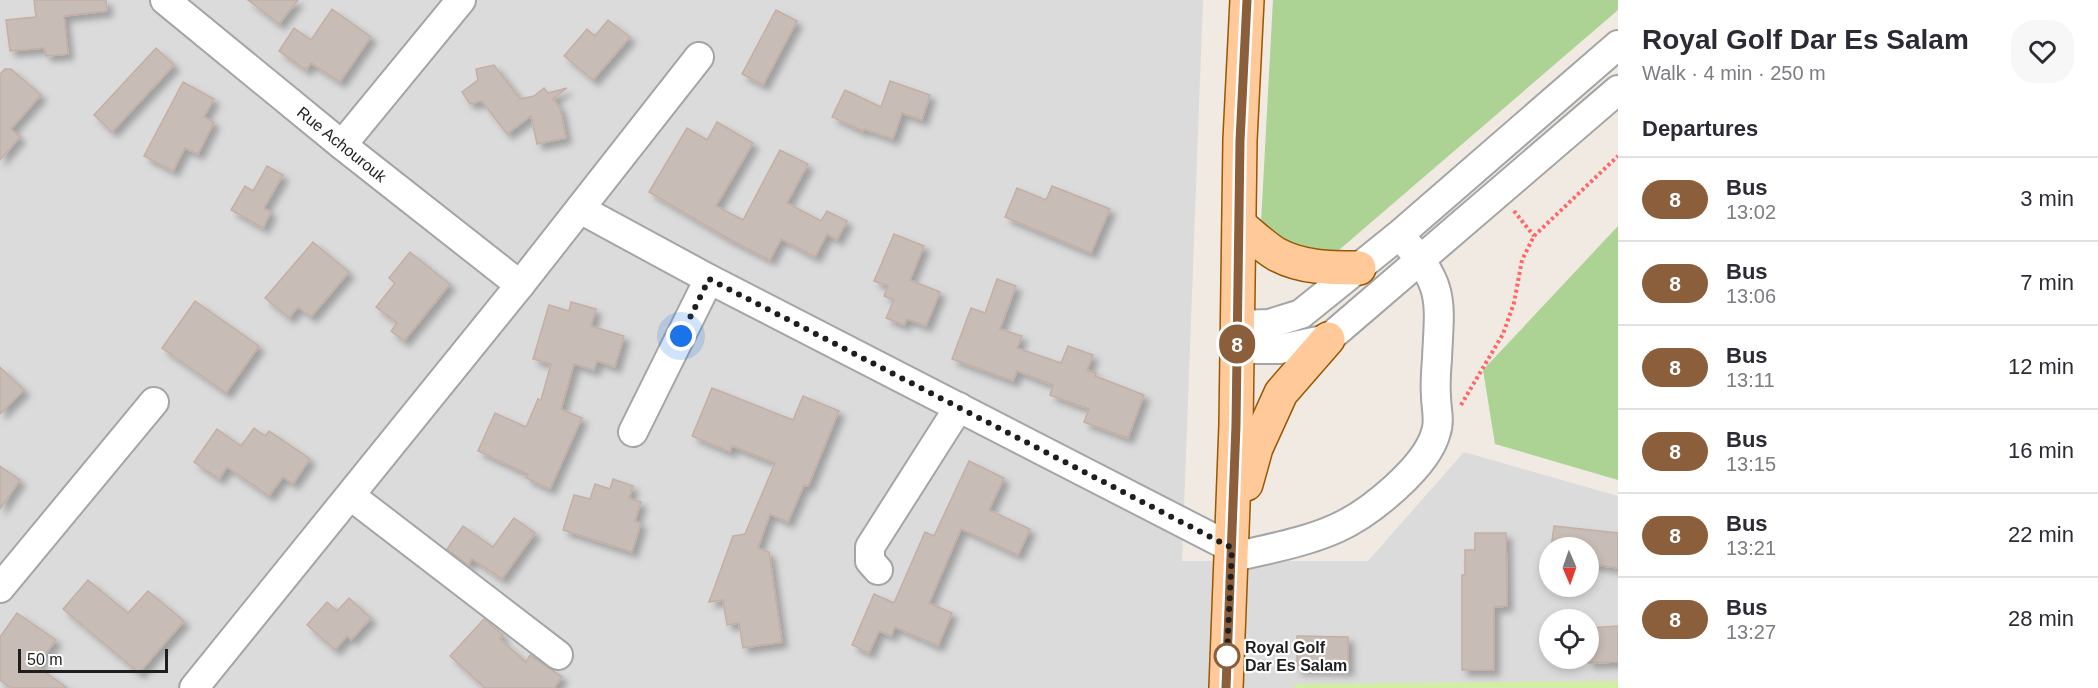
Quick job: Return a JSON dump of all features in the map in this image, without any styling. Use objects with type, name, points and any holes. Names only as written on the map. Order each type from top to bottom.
[{"type":"main road","points":[[1226,688],[1232,546],[1240,141],[1247,0]]},
{"type":"main road","points":[[1239,225],[1275,253],[1288,260],[1331,268],[1359,268]]},
{"type":"main road","points":[[1232,546],[1256,448],[1272,409],[1281,393],[1328,339]]},
{"type":"street","name":"Rue Achourouk","points":[[165,0],[342,145],[520,285]]},
{"type":"street","points":[[342,145],[461,0]]},
{"type":"street","points":[[1237,337],[1301,314],[1399,235],[1618,45]]},
{"type":"street","points":[[194,688],[520,285],[699,57]]},
{"type":"street","points":[[1237,337],[1280,349],[1328,339],[1618,89],[1592,68]]},
{"type":"street","points":[[580,209],[709,279],[1232,546],[1310,538],[1338,528],[1365,511],[1400,483],[1426,455],[1437,429],[1438,297],[1435,282],[1421,259],[1399,235]]},
{"type":"street","points":[[633,432],[709,279]]},
{"type":"street","points":[[0,588],[154,402]]},
{"type":"street","points":[[878,570],[870,561],[870,547],[959,407]]},
{"type":"street","points":[[351,496],[558,655]]},
{"type":"path","points":[[1437,429],[1453,415],[1466,398],[1503,334],[1514,303],[1522,260],[1534,236],[1618,156]]},
{"type":"shaded area","points":[[0,0],[1203,0],[1182,561],[1368,561],[1464,452],[1618,496],[1618,688],[0,688]]},
{"type":"green space","points":[[1273,0],[1618,0],[1618,10],[1339,250],[1298,256],[1261,223]]},
{"type":"green space","points":[[1618,226],[1618,480],[1495,444],[1483,370]]},
{"type":"green space","points":[[1618,681],[1618,688],[1295,688],[1295,684]]},
{"type":"building","points":[[34,0],[106,0],[107,11],[64,16],[68,54],[46,56],[44,48],[10,51],[6,20],[36,17]]},
{"type":"building","points":[[248,0],[298,0],[279,24]]},
{"type":"building","points":[[332,9],[371,37],[340,82],[311,63],[306,70],[279,51],[294,28],[311,40]]},
{"type":"building","points":[[776,10],[797,21],[763,85],[742,74]]},
{"type":"building","points":[[608,20],[630,37],[593,80],[564,56],[587,29],[595,36]]},
{"type":"building","points":[[156,48],[174,65],[112,132],[94,115]]},
{"type":"building","points":[[494,65],[520,99],[534,96],[544,88],[548,93],[567,88],[553,99],[560,108],[566,138],[537,144],[531,116],[507,134],[482,101],[470,104],[462,92],[478,80],[476,69]]},
{"type":"building","points":[[5,69],[11,69],[41,95],[11,129],[20,137],[0,160],[0,74]]},
{"type":"building","points":[[890,81],[930,95],[922,120],[902,113],[893,139],[864,129],[863,131],[832,117],[845,90],[881,107]]},
{"type":"building","points":[[183,82],[214,99],[204,117],[214,122],[198,154],[185,148],[173,171],[144,156]]},
{"type":"building","points":[[717,122],[753,143],[716,206],[743,220],[780,150],[808,164],[787,203],[821,221],[827,211],[847,221],[837,240],[827,234],[815,257],[781,239],[770,260],[727,238],[649,192],[687,128],[707,140]]},
{"type":"building","points":[[267,166],[283,175],[264,208],[271,212],[263,228],[231,210],[245,186],[253,191]]},
{"type":"building","points":[[1052,186],[1110,209],[1091,253],[1005,217],[1017,188],[1046,200]]},
{"type":"building","points":[[894,234],[924,246],[910,280],[940,292],[926,326],[907,319],[904,325],[886,318],[894,300],[884,296],[888,286],[874,281]]},
{"type":"building","points":[[313,242],[349,272],[311,317],[298,307],[289,318],[265,298]]},
{"type":"building","points":[[410,252],[450,284],[404,341],[391,331],[397,323],[376,307],[395,283],[389,278]]},
{"type":"building","points":[[997,279],[1016,286],[1000,329],[1022,336],[1017,348],[1061,363],[1068,346],[1093,355],[1087,370],[1096,373],[1095,376],[1144,395],[1128,438],[1084,422],[1089,409],[1050,395],[1053,385],[1017,371],[1013,381],[952,359],[971,308],[985,313]]},
{"type":"building","points":[[195,301],[259,346],[226,393],[162,348]]},
{"type":"building","points":[[571,302],[596,309],[591,326],[624,336],[615,367],[597,361],[594,370],[574,364],[561,409],[582,418],[550,489],[526,478],[528,474],[478,451],[495,413],[526,427],[538,399],[541,400],[551,364],[533,359],[549,305],[569,311]]},
{"type":"building","points":[[0,367],[24,390],[0,414]]},
{"type":"building","points":[[712,388],[793,420],[803,396],[839,411],[808,486],[804,485],[788,522],[770,514],[758,548],[769,552],[782,642],[743,648],[739,623],[727,625],[723,600],[709,602],[733,536],[745,534],[775,463],[732,446],[730,452],[692,436]]},
{"type":"building","points":[[254,428],[265,436],[269,431],[310,459],[293,484],[283,477],[269,496],[227,467],[219,479],[194,462],[217,429],[241,446]]},
{"type":"building","points":[[969,461],[1004,478],[989,510],[1030,529],[1018,555],[961,529],[929,603],[952,613],[938,646],[895,627],[891,636],[879,631],[869,653],[852,645],[874,594],[894,603],[925,532],[934,536]]},
{"type":"building","points":[[0,466],[20,480],[0,509]]},
{"type":"building","points":[[613,479],[633,486],[629,498],[641,502],[635,521],[641,523],[632,552],[563,530],[574,495],[590,499],[595,484],[610,489]]},
{"type":"building","points":[[514,518],[535,533],[502,579],[472,559],[468,565],[447,549],[463,526],[493,547]]},
{"type":"building","points":[[1554,526],[1618,533],[1618,568],[1599,565],[1599,537],[1552,537]]},
{"type":"building","points":[[1475,533],[1506,533],[1507,606],[1494,607],[1494,670],[1462,670],[1462,575],[1465,575],[1465,550],[1475,550]]},
{"type":"building","points":[[88,580],[128,613],[148,591],[184,621],[139,673],[63,609]]},
{"type":"building","points":[[349,598],[371,618],[351,640],[347,636],[335,650],[307,625],[327,602],[337,611]]},
{"type":"building","points":[[17,613],[56,640],[37,666],[67,688],[11,688],[0,680],[0,637]]},
{"type":"building","points":[[484,619],[503,635],[500,639],[526,662],[530,655],[562,677],[554,688],[485,688],[450,656]]},
{"type":"building","points":[[1618,626],[1618,662],[1599,663],[1599,627]]},
{"type":"building","points":[[1297,636],[1348,637],[1348,670],[1297,669]]},
{"type":"bus line","name":"8","points":[[1226,688],[1236,425],[1240,141],[1247,0]]},
{"type":"place","name":"Royal Golf Dar Es Salam","points":[[1227,656]]},
{"type":"route","points":[[681,336],[709,279],[1232,548],[1227,656]]}]
